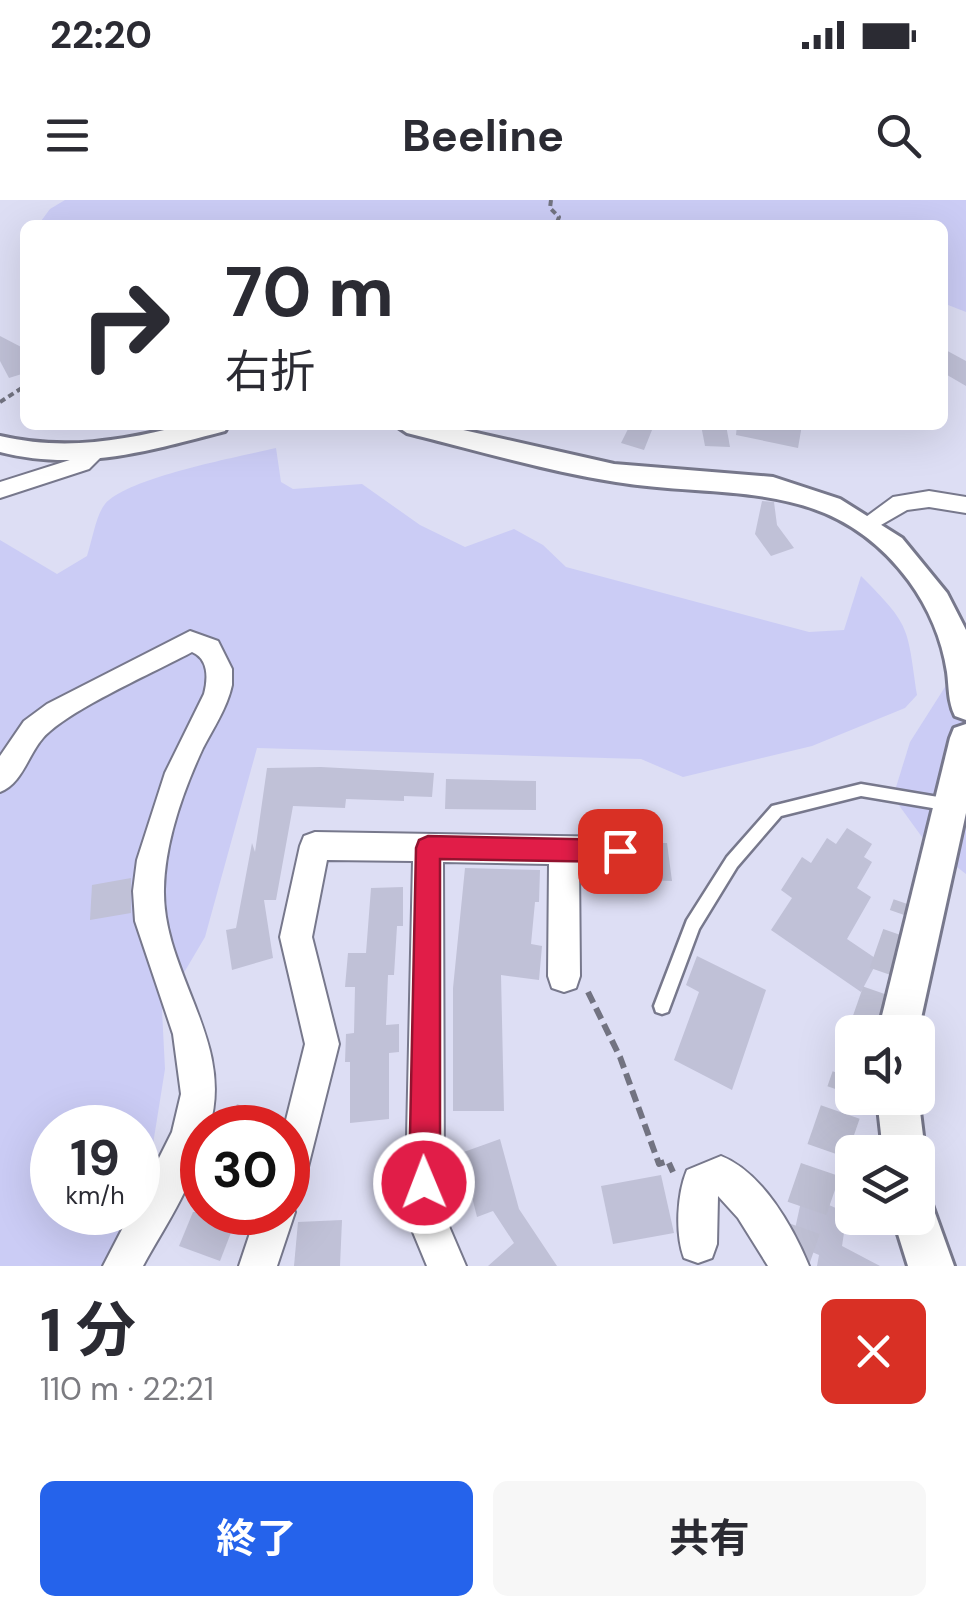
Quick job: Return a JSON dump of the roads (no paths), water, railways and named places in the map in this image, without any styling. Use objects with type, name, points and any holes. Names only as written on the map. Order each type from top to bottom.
[{"type":"street","points":[[0,444],[18,450],[93,454],[195,430]]},
{"type":"street","points":[[429,430],[612,472],[795,492],[866,525],[897,547],[930,584],[966,679],[966,707]]},
{"type":"street","points":[[0,490],[81,464],[93,454]]},
{"type":"street","points":[[866,525],[901,503],[929,500],[966,506]]},
{"type":"street","points":[[0,779],[34,729],[57,712],[190,641],[209,648],[220,674],[214,702],[171,792],[146,885],[148,914],[165,976],[192,1037],[200,1096],[179,1158],[122,1266]]},
{"type":"street","points":[[902,1015],[966,738]]},
{"type":"street","points":[[309,1105],[322,1044],[296,937],[315,846],[620,851]]},
{"type":"street","points":[[428,848],[424,1183],[429,1226],[447,1266]]},
{"type":"street","points":[[564,850],[574,976]]},
{"type":"street","points":[[698,1244],[700,1183],[721,1174],[739,1187],[790,1266]]},
{"type":"street","points":[[258,1266],[268,1235]]},
{"type":"street","points":[[921,1235],[930,1266]]},
{"type":"lane","points":[[662,1006],[693,925],[732,862],[777,810],[861,790],[950,805]]},
{"type":"tunnel","points":[[875,1015],[913,906]]},
{"type":"tunnel","points":[[787,1266],[839,1115]]}]
